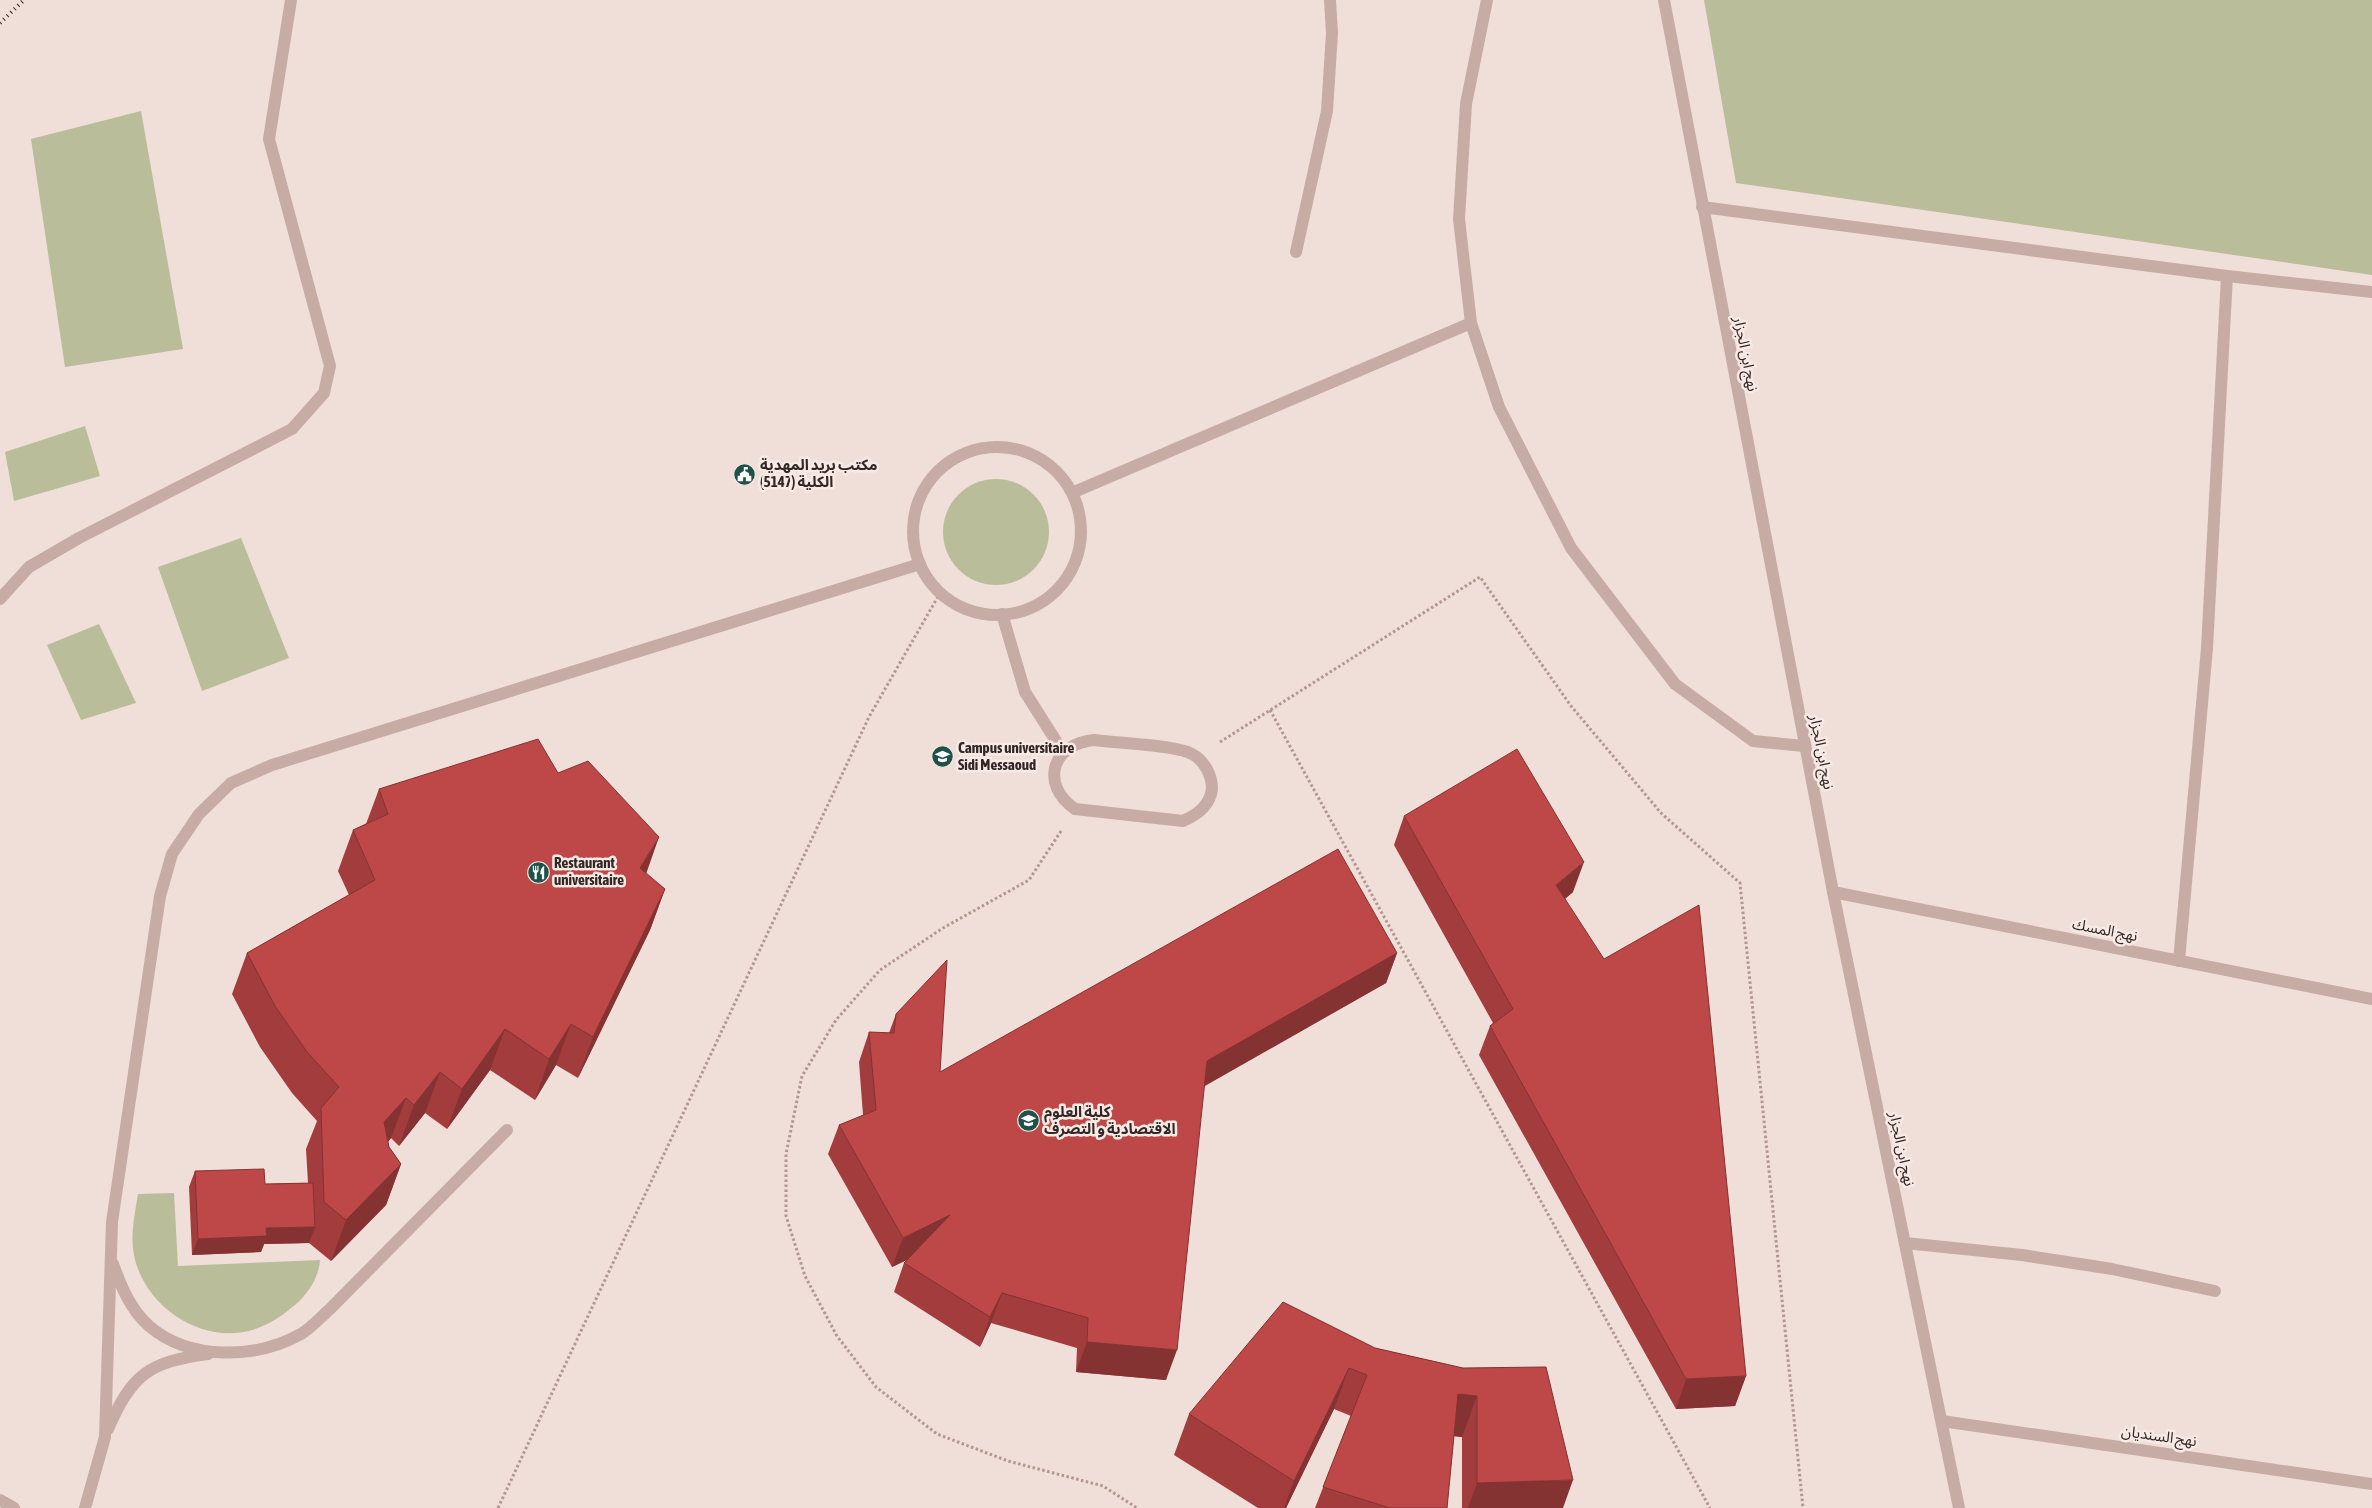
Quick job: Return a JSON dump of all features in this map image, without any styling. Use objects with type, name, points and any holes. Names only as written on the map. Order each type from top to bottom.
[{"type":"street","points":[[0,599],[29,567],[79,538],[292,429],[324,393],[330,366],[269,139],[291,0]]},
{"type":"street","points":[[1296,252],[1327,111],[1332,33],[1330,0]]},
{"type":"street","points":[[1487,0],[1466,104],[1459,219],[1471,323],[1499,407],[1571,548],[1675,684],[1754,741],[1804,746]]},
{"type":"street","name":"نهج ابن الجزار","points":[[1664,0],[1804,746],[1959,1508]]},
{"type":"street","points":[[1702,207],[2227,276],[2372,292]]},
{"type":"street","points":[[2179,961],[2207,648],[2227,276]]},
{"type":"street","points":[[1074,492],[1471,323]]},
{"type":"street","points":[[983,447],[1010,447],[1035,455],[1058,470],[1074,492],[1082,520],[1081,540],[1080,550],[1069,577],[1049,598],[1023,612],[994,616],[965,609],[940,593],[923,572],[914,547],[913,520],[920,494],[936,472],[957,456],[983,447]]},
{"type":"street","points":[[105,1437],[112,1222],[160,896],[172,854],[199,814],[231,783],[272,765],[920,564]]},
{"type":"street","points":[[1002,614],[1025,692],[1063,752]]},
{"type":"street","points":[[1094,740],[1179,750],[1196,757],[1207,768],[1212,789],[1202,810],[1193,817],[1183,821],[1075,809],[1066,803],[1054,784],[1054,772],[1063,752],[1072,745],[1094,740]]},
{"type":"street","name":"نهج المسك","points":[[1833,892],[2372,999]]},
{"type":"street","points":[[84,1508],[105,1437],[118,1406],[131,1386],[147,1371],[175,1358],[260,1350],[301,1333],[330,1310],[508,1130]]},
{"type":"street","points":[[112,1222],[112,1260],[125,1296],[149,1326],[183,1345],[220,1353]]},
{"type":"street","points":[[1905,1243],[2022,1255],[2112,1269],[2215,1291]]},
{"type":"street","name":"نهج السنديان","points":[[1942,1422],[2372,1484]]},
{"type":"street","points":[[0,1500],[14,1508]]},
{"type":"path","points":[[1196,757],[1480,577],[1571,706],[1661,814],[1740,883],[1803,1508]]},
{"type":"path","points":[[498,1508],[869,717],[940,593]]},
{"type":"path","points":[[1270,710],[1710,1508]]},
{"type":"path","points":[[1075,809],[1029,880],[943,928],[880,970],[836,1020],[802,1076],[786,1154],[786,1216],[810,1285],[837,1336],[876,1387],[937,1434],[1008,1461],[1103,1486],[1137,1508]]},
{"type":"green space","points":[[1704,0],[2372,0],[2372,275],[1736,183]]},
{"type":"green space","points":[[141,111],[183,349],[65,367],[31,139]]},
{"type":"green space","points":[[85,426],[100,476],[14,501],[5,452]]},
{"type":"green space","points":[[996,479],[1016,483],[1034,494],[1045,512],[1049,532],[1045,552],[1034,570],[1016,581],[996,585],[976,581],[958,570],[947,552],[943,532],[947,512],[958,494],[976,483]]},
{"type":"green space","points":[[241,538],[289,658],[202,691],[158,567]]},
{"type":"green space","points":[[99,624],[136,703],[81,720],[47,645]]},
{"type":"green space","points":[[174,1193],[178,1266],[320,1260],[318,1273],[300,1301],[264,1326],[233,1333],[213,1332],[195,1326],[178,1317],[162,1305],[149,1290],[140,1273],[134,1255],[133,1224],[138,1194]]},
{"type":"building","points":[[538,739],[558,773],[588,761],[659,837],[640,868],[665,889],[593,1037],[571,1024],[549,1059],[505,1029],[462,1089],[440,1072],[414,1105],[406,1098],[384,1122],[389,1147],[401,1164],[346,1220],[324,1202],[321,1108],[339,1087],[307,1052],[275,1006],[247,953],[375,880],[353,830],[388,814],[379,789]]},
{"type":"building","points":[[1517,749],[1584,862],[1556,885],[1604,959],[1699,905],[1746,1376],[1686,1379],[1490,1026],[1513,1009],[1404,816]]},
{"type":"building","name":"كلية العلوم الاقتصادية و التصرف","points":[[1338,849],[1397,953],[1207,1061],[1177,1350],[1087,1342],[1088,1318],[1002,1293],[990,1317],[904,1263],[950,1215],[903,1238],[839,1125],[876,1110],[869,1032],[894,1033],[896,1014],[947,960],[940,1072]]},
{"type":"building","points":[[264,1169],[265,1184],[313,1183],[315,1227],[266,1228],[267,1236],[198,1239],[195,1171]]},
{"type":"building","points":[[1283,1302],[1375,1348],[1463,1368],[1546,1367],[1573,1480],[1477,1483],[1477,1396],[1458,1394],[1447,1508],[1390,1508],[1323,1487],[1367,1375],[1349,1368],[1294,1481],[1189,1414]]},
{"type":"railway","points":[[0,23],[24,0]]},
{"type":"place","name":"مكتب بريد المهدية الكلية (5147)","points":[[744,474]]},
{"type":"place","name":"Campus universitaire Sidi Messaoud","points":[[942,757]]},
{"type":"place","name":"Restaurant universitaire","points":[[538,872]]},
{"type":"place","name":"كلية العلوم الاقتصادية و التصرف","points":[[1028,1121]]}]
